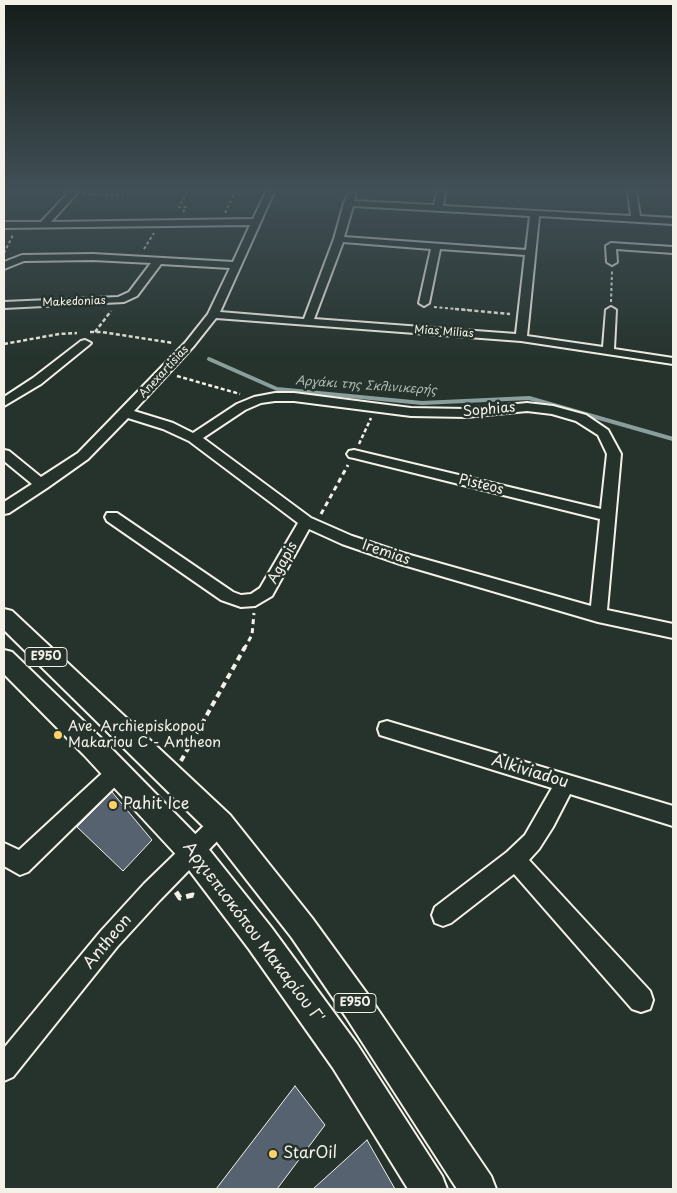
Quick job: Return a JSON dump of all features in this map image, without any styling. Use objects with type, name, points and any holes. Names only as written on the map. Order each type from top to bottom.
[{"type":"main road","name":"E950","points":[[4,617],[220,824],[319,951],[478,1189]]},
{"type":"main road","name":"Αρχιεπισκόπου Μακαρίου Γ'","points":[[4,659],[117,772],[193,852],[260,938],[345,1056],[429,1189]]},
{"type":"street","name":"Anexartisias","points":[[4,509],[83,456],[164,372],[213,315],[244,248]]},
{"type":"street","points":[[308,322],[336,248]]},
{"type":"street","points":[[424,303],[436,248]]},
{"type":"street","points":[[459,248],[531,253]]},
{"type":"street","points":[[521,338],[532,248]]},
{"type":"street","points":[[611,248],[612,262]]},
{"type":"street","points":[[637,248],[673,250]]},
{"type":"street","points":[[4,266],[22,258],[93,257],[237,265]]},
{"type":"street","name":"Makedonias","points":[[4,305],[120,300],[133,294],[157,262]]},
{"type":"street","points":[[608,350],[611,310]]},
{"type":"street","name":"Mias Milias","points":[[213,315],[521,338],[608,350],[673,362]]},
{"type":"street","points":[[4,402],[37,381],[84,343]]},
{"type":"street","name":"Sophias","points":[[194,438],[241,407],[258,400],[294,397],[411,412],[466,413],[527,407],[553,410],[581,418],[603,433],[614,454],[598,615]]},
{"type":"street","name":"Iremias","points":[[126,413],[168,426],[194,438],[310,524],[400,558],[598,615],[673,631]]},
{"type":"street","points":[[4,454],[42,484]]},
{"type":"street","name":"Pisteos","points":[[354,454],[608,516]]},
{"type":"street","points":[[112,516],[227,596],[241,601],[255,600]]},
{"type":"street","name":"Agapis","points":[[255,600],[266,592],[310,524]]},
{"type":"street","name":"Alkiviadou","points":[[387,729],[673,816]]},
{"type":"street","points":[[4,853],[20,864],[117,772]]},
{"type":"street","points":[[443,915],[515,860],[532,842],[565,783]]},
{"type":"street","name":"Antheon","points":[[4,1068],[110,939],[167,877],[220,824]]},
{"type":"street","points":[[515,860],[641,1000]]},
{"type":"path","points":[[137,260],[145,248]]},
{"type":"path","points":[[611,310],[612,262]]},
{"type":"path","points":[[95,332],[120,300]]},
{"type":"path","points":[[424,303],[430,307],[523,316]]},
{"type":"path","points":[[164,372],[258,400]]},
{"type":"path","points":[[310,524],[354,454],[376,407]]},
{"type":"path","points":[[179,765],[252,635],[255,600]]},
{"type":"path","points":[[167,877],[180,898],[193,895],[207,899],[219,886]]},
{"type":"building","points":[[112,792],[152,840],[123,871],[77,827]]},
{"type":"building","name":"StarOil","points":[[295,1086],[325,1125],[277,1189],[216,1189]]},
{"type":"building","points":[[367,1140],[395,1189],[313,1189]]},
{"type":"waterway","name":"Αργάκι της Σκλινικερής","points":[[209,359],[277,389],[422,403],[529,398],[673,439]]},
{"type":"place","name":"Ave. Archiepiskopou Makariou C - Antheon","points":[[58,735]]},
{"type":"place","name":"Pahit Ice","points":[[113,805]]},
{"type":"place","name":"StarOil","points":[[273,1154]]}]
